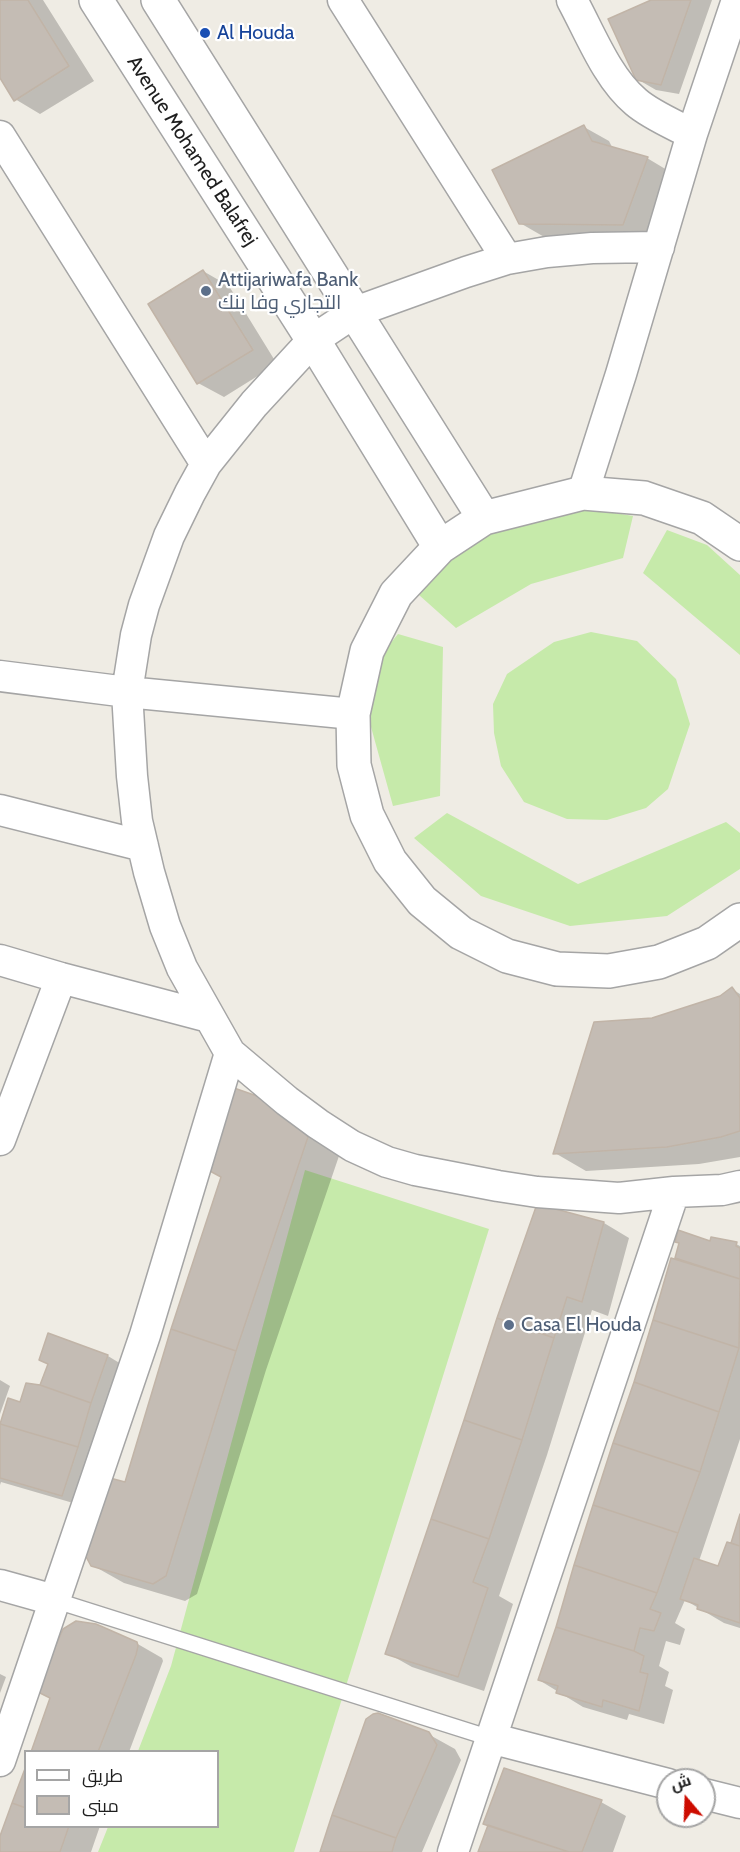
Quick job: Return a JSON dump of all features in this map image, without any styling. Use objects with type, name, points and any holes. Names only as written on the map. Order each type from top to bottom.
[{"type":"street","name":"Avenue Mohamed Balafrej","points":[[96,0],[313,340],[440,547]]},
{"type":"street","points":[[158,0],[484,518]]},
{"type":"street","points":[[343,0],[507,259]]},
{"type":"street","points":[[573,0],[608,68],[621,88],[637,103],[692,135]]},
{"type":"street","points":[[583,493],[692,135],[737,0]]},
{"type":"street","points":[[0,136],[206,464]]},
{"type":"street","points":[[658,247],[592,248],[547,252],[507,259],[356,312],[313,340],[254,404],[206,464],[169,536],[147,596],[136,635],[127,692],[132,776],[137,820],[143,846],[165,926],[182,968],[230,1053],[318,1124],[352,1146],[387,1162],[459,1179],[537,1192],[620,1198],[722,1190],[740,1186]]},
{"type":"street","points":[[740,544],[702,518],[644,498],[583,493],[484,518],[440,547],[396,594],[367,651],[353,714],[354,765],[371,824],[390,861],[422,901],[461,933],[507,956],[557,969],[609,971],[659,962],[707,943],[740,920]]},
{"type":"street","points":[[0,676],[127,692],[353,714]]},
{"type":"street","points":[[0,810],[143,846]]},
{"type":"street","points":[[0,960],[209,1017]]},
{"type":"street","points":[[0,1140],[61,978]]},
{"type":"street","points":[[0,1761],[145,1335],[230,1053]]},
{"type":"street","points":[[453,1852],[674,1192]]},
{"type":"street","points":[[0,1585],[54,1600]]},
{"type":"street","points":[[490,1738],[656,1781]]},
{"type":"street","points":[[716,1797],[740,1803]]},
{"type":"lane","points":[[54,1600],[490,1738]]},
{"type":"green space","points":[[568,505],[633,516],[623,558],[531,584],[456,628],[419,595],[447,559],[496,524]]},
{"type":"green space","points":[[667,530],[707,545],[740,575],[740,655],[643,573]]},
{"type":"green space","points":[[591,632],[637,641],[676,679],[690,724],[668,789],[646,808],[607,820],[567,819],[524,802],[501,766],[494,733],[493,704],[507,674],[554,642]]},
{"type":"green space","points":[[398,634],[443,647],[440,796],[393,806],[366,709],[367,672]]},
{"type":"green space","points":[[447,813],[578,884],[726,822],[740,833],[740,869],[667,916],[570,926],[481,896],[414,838]]},
{"type":"green space","points":[[305,1170],[489,1229],[294,1852],[98,1852],[108,1828],[219,1828],[219,1750],[138,1750],[171,1666]]},
{"type":"building","points":[[0,0],[28,0],[69,66],[14,101],[0,78]]},
{"type":"building","points":[[651,0],[691,0],[661,85],[636,80],[608,19]]},
{"type":"building","points":[[584,125],[592,141],[648,157],[623,225],[519,224],[492,170]]},
{"type":"building","points":[[203,270],[253,350],[197,384],[148,304]]},
{"type":"building","points":[[732,987],[740,998],[740,1131],[667,1147],[553,1154],[594,1022],[652,1018],[720,996]]},
{"type":"building","points":[[234,1088],[280,1104],[308,1137],[236,1351],[171,1329],[221,1177],[208,1170]]},
{"type":"building","points":[[537,1204],[604,1222],[582,1302],[567,1297],[554,1338],[497,1318]]},
{"type":"building","points":[[678,1230],[710,1241],[711,1237],[737,1242],[736,1246],[740,1248],[740,1279],[675,1258],[679,1243],[675,1242]]},
{"type":"building","points":[[671,1258],[740,1279],[739,1348],[653,1320]]},
{"type":"building","points":[[497,1318],[554,1338],[522,1440],[464,1420]]},
{"type":"building","points":[[653,1320],[739,1348],[719,1412],[634,1382]]},
{"type":"building","points":[[171,1329],[236,1351],[166,1576],[153,1584],[91,1566],[84,1553],[110,1478],[125,1482]]},
{"type":"building","points":[[48,1333],[108,1355],[91,1403],[40,1385],[48,1364],[39,1360]]},
{"type":"building","points":[[634,1382],[719,1412],[700,1472],[613,1443]]},
{"type":"building","points":[[26,1383],[40,1385],[91,1403],[78,1447],[0,1424],[8,1398],[20,1402]]},
{"type":"building","points":[[464,1420],[522,1440],[489,1539],[431,1519]]},
{"type":"building","points":[[0,1424],[78,1447],[62,1496],[0,1478]]},
{"type":"building","points":[[613,1443],[700,1472],[678,1533],[593,1505]]},
{"type":"building","points":[[593,1505],[678,1533],[657,1593],[574,1565]]},
{"type":"building","points":[[740,1514],[740,1546],[731,1543]]},
{"type":"building","points":[[431,1519],[489,1539],[473,1582],[488,1588],[458,1677],[385,1654]]},
{"type":"building","points":[[727,1542],[740,1546],[740,1623],[697,1609],[698,1605],[680,1599],[694,1558],[718,1566]]},
{"type":"building","points":[[574,1565],[657,1593],[650,1609],[661,1613],[654,1631],[640,1628],[634,1651],[556,1627]]},
{"type":"building","points":[[76,1621],[96,1624],[137,1642],[136,1655],[99,1750],[32,1750],[50,1698],[36,1691],[63,1629]]},
{"type":"building","points":[[556,1627],[644,1656],[640,1672],[648,1674],[639,1711],[603,1700],[602,1707],[556,1693],[558,1686],[538,1680]]},
{"type":"building","points":[[378,1713],[429,1732],[437,1745],[396,1838],[332,1815],[366,1719]]},
{"type":"building","points":[[504,1768],[602,1800],[582,1852],[569,1852],[483,1824]]},
{"type":"building","points":[[24,1771],[24,1807],[12,1803]]},
{"type":"building","points":[[12,1803],[24,1807],[24,1828],[68,1828],[60,1852],[0,1852],[0,1836]]},
{"type":"building","points":[[332,1815],[396,1838],[392,1852],[320,1852]]},
{"type":"building","points":[[488,1825],[569,1852],[478,1852]]},
{"type":"place","name":"Al Houda","points":[[205,33]]},
{"type":"place","name":"Attijariwafa Bank التجاري وفا بنك","points":[[206,291]]},
{"type":"place","name":"Casa El Houda","points":[[509,1325]]}]
